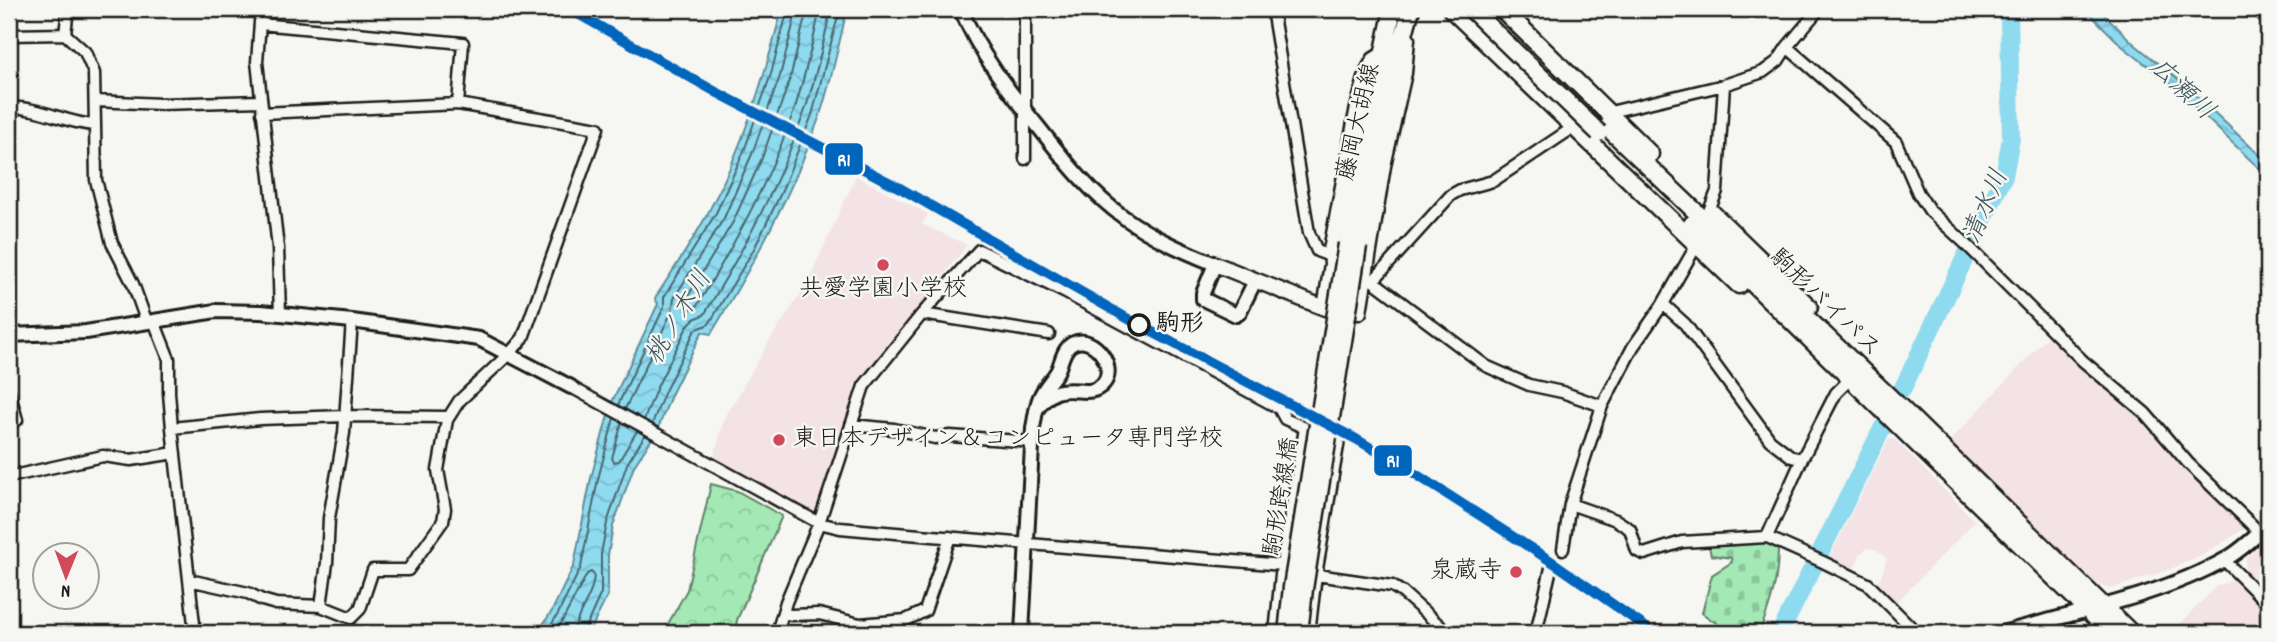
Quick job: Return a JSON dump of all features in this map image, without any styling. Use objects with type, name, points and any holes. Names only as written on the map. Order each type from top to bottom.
[{"type":"main road","name":"藤岡大胡線","points":[[1353,245],[1362,154],[1393,9]]},
{"type":"main road","points":[[1451,9],[1576,125],[1696,246],[1794,335],[1838,368]]},
{"type":"main road","name":"駒形バイパス","points":[[1471,9],[1604,122],[1849,380],[2094,607],[2131,633]]},
{"type":"main road","name":"駒形バイパス","points":[[1486,9],[1870,380],[2094,607],[2110,633]]},
{"type":"main road","points":[[1502,9],[1604,122],[1709,211],[1780,277],[1848,348],[1870,380]]},
{"type":"main road","points":[[1215,264],[1325,308],[1359,312],[1369,280],[1383,166],[1404,73],[1410,15]]},
{"type":"main road","name":"藤岡大胡線","points":[[1353,245],[1410,15]]},
{"type":"main road","points":[[1325,308],[1332,264],[1330,256],[1360,102],[1370,65],[1376,57],[1384,54]]},
{"type":"main road","name":"駒形跨線橋","points":[[1287,633],[1294,573],[1353,245]]},
{"type":"main road","name":"駒形跨線橋","points":[[1299,633],[1353,245]]},
{"type":"street","points":[[65,34],[68,9]]},
{"type":"street","points":[[261,9],[257,62],[279,267],[280,315]]},
{"type":"street","points":[[961,9],[989,63],[1066,163],[1109,206],[1152,236],[1215,264],[1203,299],[1231,315],[1239,313],[1255,281]]},
{"type":"street","points":[[1025,9],[1025,159]]},
{"type":"street","points":[[1272,9],[1309,233],[1317,251],[1330,256]]},
{"type":"street","points":[[1604,122],[1763,72],[1778,61],[1819,9]]},
{"type":"street","points":[[2257,9],[2268,20]]},
{"type":"street","points":[[260,24],[463,43],[458,104]]},
{"type":"street","points":[[9,35],[65,34],[86,52],[94,73],[96,174],[108,229],[115,251],[170,359],[172,428],[195,633]]},
{"type":"street","points":[[1787,47],[1896,142],[1923,202],[2083,361],[2145,413],[2188,463],[2258,534]]},
{"type":"street","points":[[1709,211],[1717,191],[1724,85]]},
{"type":"street","points":[[95,101],[161,104],[260,101]]},
{"type":"street","points":[[189,580],[248,593],[276,604],[321,606],[351,618],[360,609],[373,570],[408,570],[441,526],[445,509],[438,470],[448,417],[470,389],[523,338],[598,128],[458,104],[262,113]]},
{"type":"street","points":[[9,108],[22,108],[80,124],[94,125]]},
{"type":"street","points":[[1576,125],[1493,181],[1451,195],[1369,280],[1486,366],[1529,385],[1562,392],[1602,406]]},
{"type":"street","points":[[1563,549],[1570,504],[1602,406],[1633,347],[1663,304],[1696,246]]},
{"type":"street","points":[[777,633],[819,523],[863,386],[979,250],[1064,292],[1279,408],[1285,419],[1339,440],[1315,576],[1309,633]]},
{"type":"street","points":[[1663,304],[1685,324],[1770,440],[1792,457],[1802,459]]},
{"type":"street","points":[[9,335],[86,332],[216,311],[352,321],[479,339],[510,353],[819,523],[840,528],[1282,565],[1315,576],[1356,579],[1392,586],[1448,633]]},
{"type":"street","points":[[922,314],[1049,334]]},
{"type":"street","points":[[321,606],[329,518],[345,416],[352,321]]},
{"type":"street","points":[[1022,633],[1033,442],[1037,409],[1040,396],[1057,371],[1068,347],[1079,342],[1100,351],[1107,364],[1106,379],[1101,386],[1094,390],[1055,391],[1047,396],[1037,409]]},
{"type":"street","points":[[1767,537],[1802,459],[1836,393],[1849,380]]},
{"type":"street","points":[[9,391],[17,420]]},
{"type":"street","points":[[172,428],[260,419],[448,417]]},
{"type":"street","points":[[851,425],[894,429],[935,438],[950,436],[1033,442]]},
{"type":"street","points":[[1275,633],[1282,565],[1305,428]]},
{"type":"street","points":[[9,477],[103,456],[131,460],[175,453]]},
{"type":"street","points":[[1570,504],[1616,520],[1630,529],[1637,551],[1644,554],[1682,542],[1767,537],[1868,584],[1917,633]]},
{"type":"street","points":[[2002,633],[2171,583],[2224,560],[2268,525]]},
{"type":"street","points":[[783,613],[820,614],[860,624],[906,620],[925,611],[950,537]]},
{"type":"street","points":[[2224,560],[2268,604]]},
{"type":"street","points":[[1536,633],[1551,568]]},
{"type":"shaded area","points":[[856,176],[928,214],[922,224],[967,245],[926,298],[929,301],[863,377],[815,515],[713,460],[724,420],[770,340],[807,284]]},
{"type":"shaded area","points":[[2050,334],[2141,415],[2183,466],[2245,525],[2244,529],[2201,556],[2173,568],[2111,589],[2097,585],[1950,441]]},
{"type":"shaded area","points":[[1889,439],[1894,439],[1975,521],[1894,605],[1878,590],[1882,586],[1877,580],[1881,577],[1887,558],[1875,549],[1867,548],[1860,554],[1853,572],[1828,560]]},
{"type":"shaded area","points":[[2268,540],[2268,633],[2171,633],[2217,586],[2236,579],[2245,571],[2246,558]]},
{"type":"green space","points":[[711,484],[737,491],[782,516],[737,620],[735,633],[663,633],[687,590]]},
{"type":"green space","points":[[1765,541],[1778,546],[1778,558],[1773,591],[1759,633],[1720,633],[1720,626],[1702,613],[1712,575],[1732,562],[1731,558],[1711,555],[1708,543]]},
{"type":"water","name":"桃ノ木川","points":[[782,9],[847,9],[827,91],[808,147],[757,255],[711,334],[702,332],[657,431],[634,466],[613,526],[608,555],[608,595],[590,631],[537,633],[552,611],[574,565],[591,478],[611,404],[658,304],[655,298],[703,222],[732,163],[760,87]]},
{"type":"water","name":"広瀬川","points":[[2085,9],[2099,9],[2133,43],[2184,84],[2268,163],[2268,177],[2172,85],[2122,46]]},
{"type":"waterway","name":"清水川","points":[[1902,390],[2004,176],[2011,138],[2009,9]]},
{"type":"waterway","name":"清水川","points":[[1780,633],[1883,427]]},
{"type":"transit line","name":"R1","points":[[569,9],[716,92],[900,188],[1139,325],[1356,439],[1554,563],[1654,633]]},
{"type":"place","name":"共愛学園小学校","points":[[883,265]]},
{"type":"place","name":"駒形","points":[[1139,325]]},
{"type":"place","name":"東日本デザイン＆コンピュータ専門学校","points":[[779,440]]},
{"type":"place","name":"泉蔵寺","points":[[1516,572]]}]
